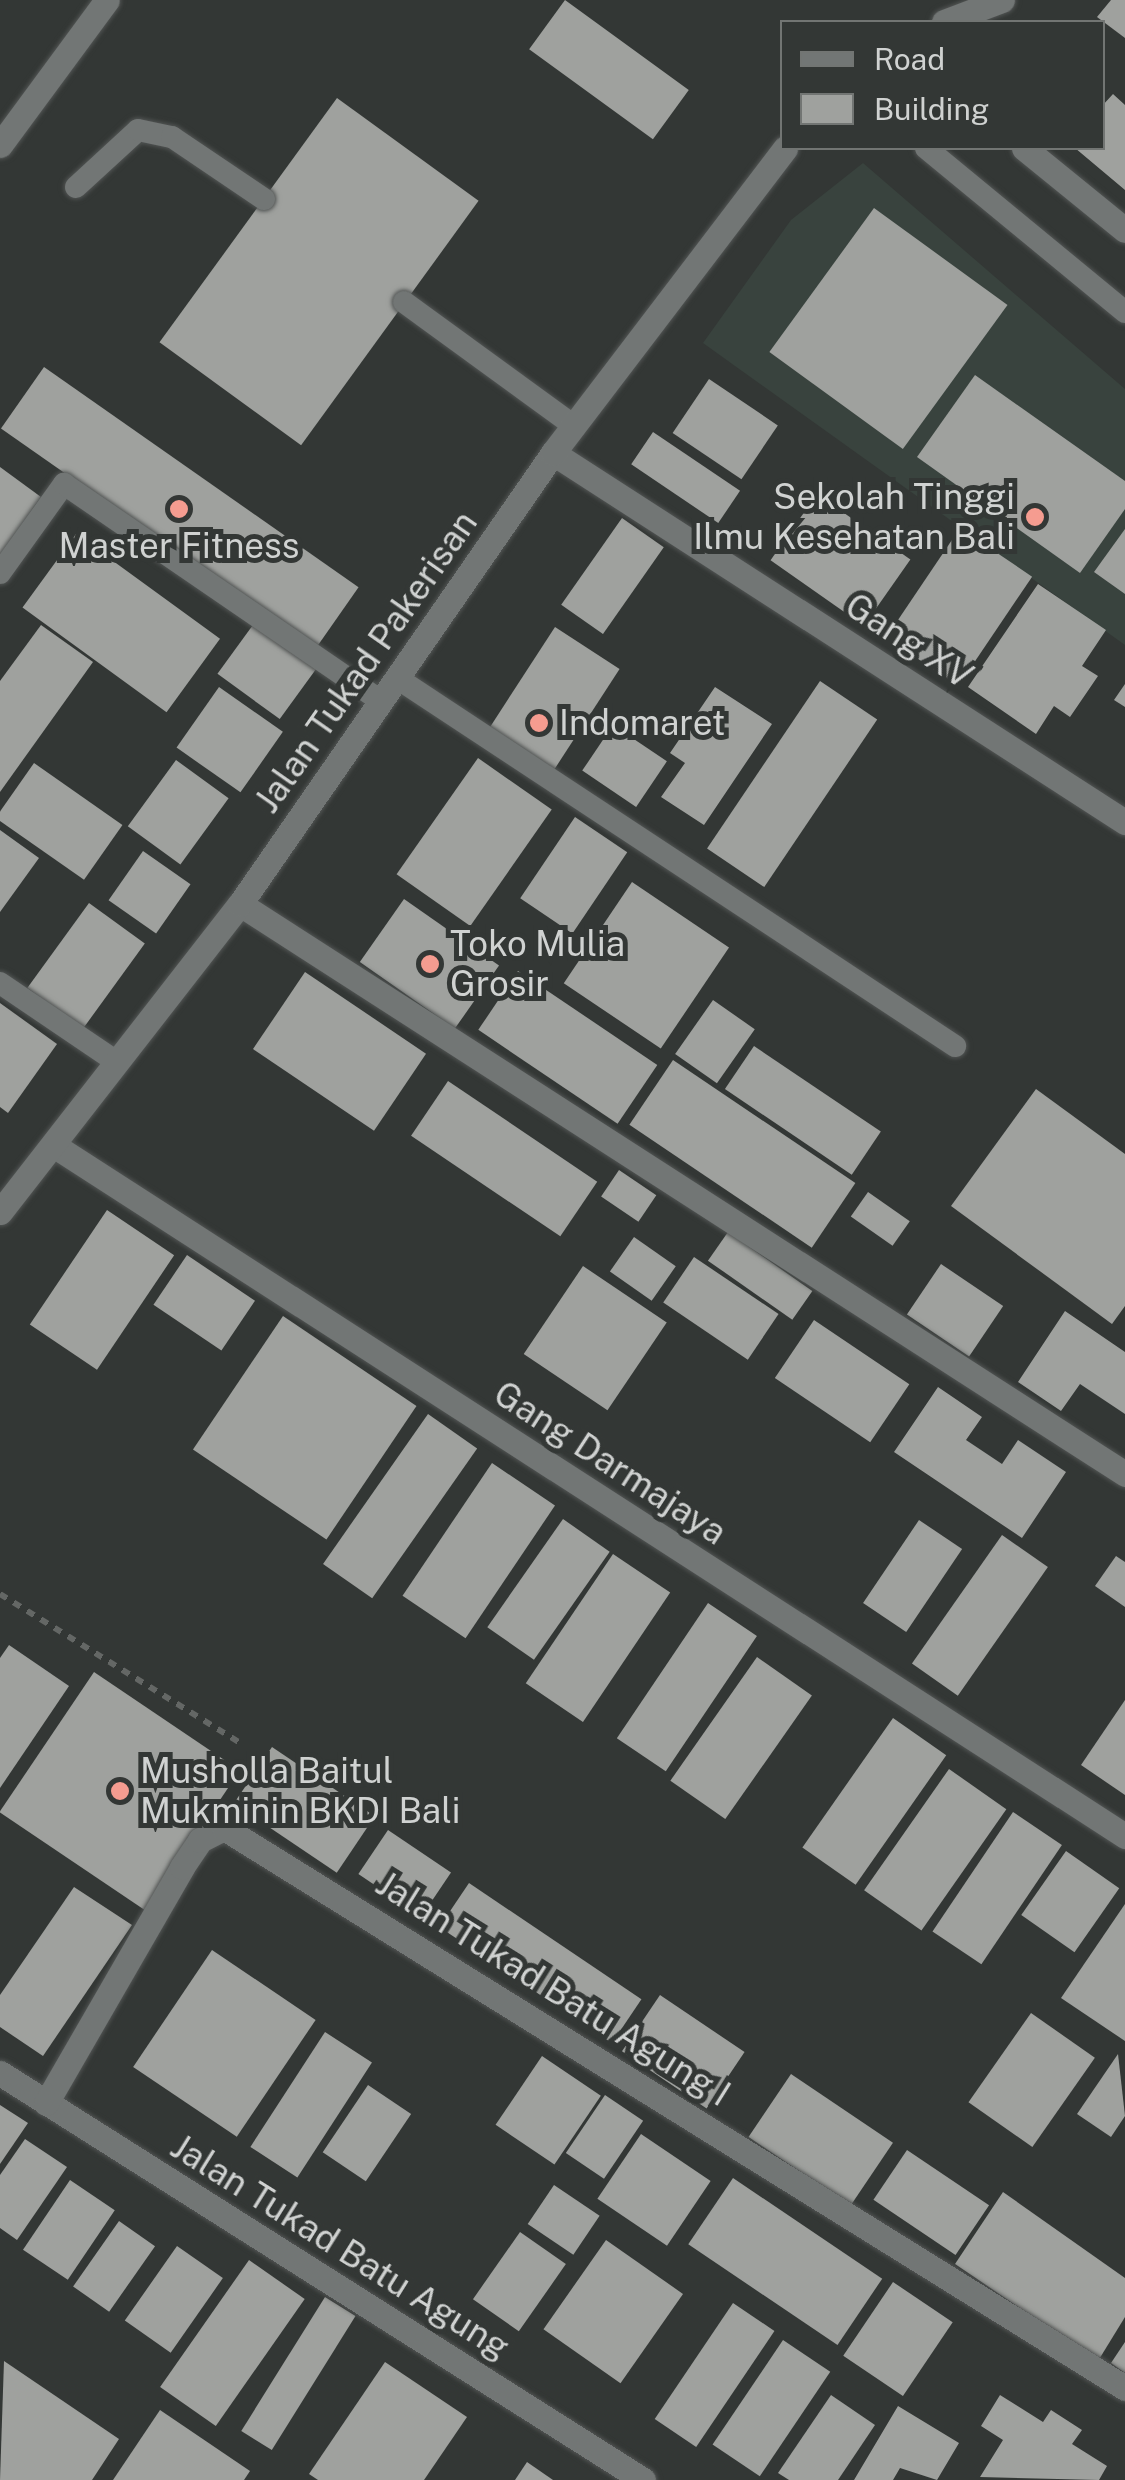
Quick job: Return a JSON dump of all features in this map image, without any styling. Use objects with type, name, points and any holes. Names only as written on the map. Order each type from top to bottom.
[{"type":"street","points":[[0,144],[107,0]]},
{"type":"street","points":[[949,20],[1002,0]]},
{"type":"street","name":"Jalan Tukad Pakerisan","points":[[0,1212],[58,1148],[115,1061],[240,904],[400,680],[553,453],[783,150]]},
{"type":"street","points":[[1026,150],[1125,230]]},
{"type":"street","name":"Gang XV","points":[[553,453],[1125,822]]},
{"type":"street","points":[[240,904],[1125,1474]]},
{"type":"street","name":"Gang Darmajaya","points":[[58,1148],[1125,1836]]},
{"type":"street","name":"Jalan Tukad Batu Agung I","points":[[46,2103],[182,1867],[200,1840],[224,1828],[1125,2388]]},
{"type":"street","name":"Jalan Tukad Batu Agung","points":[[0,2073],[643,2480]]},
{"type":"lane","points":[[76,186],[138,130],[172,136],[264,199]]},
{"type":"lane","points":[[928,150],[1125,312]]},
{"type":"lane","points":[[404,302],[574,426]]},
{"type":"lane","points":[[0,573],[64,484],[382,702]]},
{"type":"lane","points":[[400,680],[955,1046]]},
{"type":"lane","points":[[0,983],[115,1061]]},
{"type":"path","points":[[0,1594],[244,1746]]},
{"type":"shaded area","name":"Sekolah Tinggi Ilmu Kesehatan Bali","points":[[863,163],[1125,389],[1125,645],[703,343],[791,220]]},
{"type":"building","points":[[565,0],[689,90],[653,139],[529,49]]},
{"type":"building","points":[[1111,0],[1125,0],[1125,38],[1105,20],[1097,17]]},
{"type":"building","points":[[1113,94],[1125,105],[1125,190],[1077,150],[1105,150],[1105,103]]},
{"type":"building","points":[[337,98],[479,201],[301,445],[159,342]]},
{"type":"building","points":[[874,208],[1007,305],[903,449],[769,352]]},
{"type":"building","name":"Master Fitness","points":[[44,367],[359,587],[316,649],[1,428]]},
{"type":"building","points":[[975,375],[1125,481],[1125,509],[1080,573],[917,457]]},
{"type":"building","points":[[709,379],[778,425],[741,479],[673,433]]},
{"type":"building","points":[[653,432],[740,491],[718,523],[631,464]]},
{"type":"building","points":[[0,467],[41,497],[0,555]]},
{"type":"building","points":[[817,494],[910,559],[864,626],[771,560]]},
{"type":"building","points":[[622,518],[664,547],[603,634],[561,605]]},
{"type":"building","points":[[960,528],[1032,577],[958,686],[886,637]]},
{"type":"building","points":[[1125,529],[1125,594],[1094,572]]},
{"type":"building","points":[[76,534],[220,639],[167,712],[23,608]]},
{"type":"building","points":[[1038,584],[1106,630],[1082,666],[1098,676],[1070,717],[1054,706],[1036,734],[968,687]]},
{"type":"building","points":[[258,618],[320,663],[280,719],[217,674]]},
{"type":"building","points":[[41,625],[93,662],[0,792],[0,681]]},
{"type":"building","points":[[555,627],[620,669],[554,770],[489,728]]},
{"type":"building","points":[[820,681],[877,720],[764,887],[707,848]]},
{"type":"building","points":[[1125,684],[1125,707],[1114,700]]},
{"type":"building","points":[[219,687],[283,732],[240,792],[177,748]]},
{"type":"building","points":[[715,687],[772,724],[704,825],[661,797],[685,763],[670,753]]},
{"type":"building","points":[[613,725],[667,761],[636,807],[582,771]]},
{"type":"building","points":[[478,758],[552,810],[470,926],[397,874]]},
{"type":"building","points":[[176,760],[229,798],[180,865],[128,826]]},
{"type":"building","points":[[34,763],[122,825],[84,880],[0,821],[0,812]]},
{"type":"building","points":[[575,817],[627,852],[572,933],[520,898]]},
{"type":"building","points":[[0,830],[39,858],[0,912]]},
{"type":"building","points":[[143,851],[191,884],[156,933],[109,900]]},
{"type":"building","points":[[632,882],[729,947],[661,1049],[564,983]]},
{"type":"building","name":"Toko Mulia Grosir","points":[[404,899],[499,966],[455,1029],[360,962]]},
{"type":"building","points":[[89,903],[145,944],[83,1029],[27,988]]},
{"type":"building","points":[[518,971],[657,1065],[618,1124],[478,1030]]},
{"type":"building","points":[[305,972],[426,1054],[374,1131],[253,1049]]},
{"type":"building","points":[[713,1000],[755,1029],[717,1083],[675,1054]]},
{"type":"building","points":[[0,1003],[57,1044],[8,1113],[0,1107]]},
{"type":"building","points":[[754,1046],[881,1132],[852,1175],[725,1089]]},
{"type":"building","points":[[673,1060],[855,1183],[812,1248],[629,1125]]},
{"type":"building","points":[[448,1081],[597,1182],[560,1236],[411,1136]]},
{"type":"building","points":[[1036,1089],[1125,1154],[1125,1306],[1112,1324],[951,1206]]},
{"type":"building","points":[[619,1170],[656,1195],[638,1222],[601,1197]]},
{"type":"building","points":[[868,1192],[910,1221],[893,1246],[851,1217]]},
{"type":"building","points":[[107,1210],[174,1255],[97,1370],[30,1324]]},
{"type":"building","points":[[728,1232],[812,1291],[792,1320],[708,1261]]},
{"type":"building","points":[[634,1237],[676,1266],[652,1301],[610,1271]]},
{"type":"building","points":[[187,1255],[255,1301],[221,1351],[153,1305]]},
{"type":"building","points":[[694,1257],[779,1314],[748,1360],[663,1303]]},
{"type":"building","points":[[941,1264],[1003,1306],[969,1357],[907,1315]]},
{"type":"building","points":[[583,1266],[667,1322],[607,1410],[524,1354]]},
{"type":"building","points":[[1065,1311],[1125,1352],[1125,1414],[1080,1384],[1061,1411],[1018,1382]]},
{"type":"building","points":[[283,1316],[416,1406],[326,1540],[193,1449]]},
{"type":"building","points":[[814,1320],[909,1384],[870,1442],[775,1378]]},
{"type":"building","points":[[938,1387],[982,1417],[966,1440],[1002,1464],[1018,1440],[1066,1472],[1022,1538],[894,1452]]},
{"type":"building","points":[[428,1414],[477,1448],[372,1598],[323,1564]]},
{"type":"building","points":[[492,1463],[555,1505],[466,1638],[403,1596]]},
{"type":"building","points":[[563,1519],[610,1552],[534,1660],[487,1627]]},
{"type":"building","points":[[919,1520],[962,1549],[906,1632],[863,1603]]},
{"type":"building","points":[[1002,1535],[1048,1567],[958,1696],[912,1664]]},
{"type":"building","points":[[613,1554],[670,1593],[583,1722],[526,1683]]},
{"type":"building","points":[[1116,1556],[1125,1562],[1125,1607],[1095,1586]]},
{"type":"building","points":[[708,1603],[757,1636],[666,1771],[617,1738]]},
{"type":"building","points":[[9,1645],[69,1686],[0,1788],[0,1658]]},
{"type":"building","points":[[757,1657],[812,1695],[725,1819],[670,1781]]},
{"type":"building","name":"Musholla Baitul Mukminin BKDI Bali","points":[[94,1672],[240,1770],[145,1911],[0,1812]]},
{"type":"building","points":[[1125,1700],[1125,1795],[1081,1765]]},
{"type":"building","points":[[893,1718],[946,1755],[856,1885],[802,1847]]},
{"type":"building","points":[[272,1747],[375,1816],[337,1873],[234,1803]]},
{"type":"building","points":[[949,1769],[1006,1809],[921,1930],[864,1890]]},
{"type":"building","points":[[1013,1812],[1062,1845],[981,1964],[932,1931]]},
{"type":"building","points":[[388,1830],[451,1872],[421,1916],[358,1874]]},
{"type":"building","points":[[1066,1851],[1119,1888],[1075,1952],[1021,1915]]},
{"type":"building","points":[[469,1883],[641,1999],[612,2043],[439,1927]]},
{"type":"building","points":[[74,1887],[132,1925],[43,2056],[0,2027],[0,1995]]},
{"type":"building","points":[[1125,1904],[1125,2041],[1061,1998]]},
{"type":"building","points":[[212,1950],[316,2020],[237,2137],[133,2067]]},
{"type":"building","points":[[660,1995],[745,2052],[707,2108],[622,2051]]},
{"type":"building","points":[[1031,2013],[1095,2058],[1032,2147],[968,2102]]},
{"type":"building","points":[[325,2032],[372,2062],[297,2177],[250,2147]]},
{"type":"building","points":[[1118,2054],[1125,2116],[1111,2137],[1077,2114]]},
{"type":"building","points":[[542,2056],[601,2096],[554,2165],[496,2125]]},
{"type":"building","points":[[791,2074],[893,2143],[850,2206],[749,2137]]},
{"type":"building","points":[[368,2085],[411,2114],[366,2181],[323,2152]]},
{"type":"building","points":[[605,2095],[643,2121],[604,2179],[566,2153]]},
{"type":"building","points":[[0,2105],[28,2123],[0,2164]]},
{"type":"building","points":[[641,2134],[711,2181],[667,2246],[597,2199]]},
{"type":"building","points":[[25,2139],[67,2167],[17,2240],[0,2228],[0,2175]]},
{"type":"building","points":[[907,2150],[989,2205],[956,2255],[873,2200]]},
{"type":"building","points":[[733,2178],[882,2279],[837,2345],[688,2244]]},
{"type":"building","points":[[70,2180],[115,2210],[68,2280],[23,2250]]},
{"type":"building","points":[[554,2185],[600,2216],[573,2255],[528,2224]]},
{"type":"building","points":[[1003,2192],[1125,2278],[1125,2317],[1098,2361],[955,2264]]},
{"type":"building","points":[[119,2221],[155,2246],[109,2312],[73,2287]]},
{"type":"building","points":[[520,2232],[566,2264],[519,2331],[473,2299]]},
{"type":"building","points":[[606,2240],[683,2294],[620,2383],[543,2329]]},
{"type":"building","points":[[177,2246],[223,2278],[171,2353],[125,2321]]},
{"type":"building","points":[[249,2260],[305,2299],[216,2426],[160,2387]]},
{"type":"building","points":[[893,2282],[953,2322],[903,2396],[843,2356]]},
{"type":"building","points":[[325,2297],[356,2316],[272,2450],[241,2431]]},
{"type":"building","points":[[733,2303],[774,2331],[696,2447],[655,2419]]},
{"type":"building","points":[[783,2340],[830,2372],[760,2476],[713,2444]]},
{"type":"building","points":[[1125,2342],[1125,2373],[1111,2363]]},
{"type":"building","points":[[4,2361],[119,2439],[92,2480],[0,2480]]},
{"type":"building","points":[[385,2362],[467,2417],[424,2480],[318,2480],[309,2474]]},
{"type":"building","points":[[831,2395],[875,2425],[838,2480],[789,2480],[778,2473]]},
{"type":"building","points":[[1000,2395],[1043,2422],[1051,2410],[1082,2430],[1072,2444],[1107,2466],[1099,2480],[980,2477],[1003,2440],[981,2426]]},
{"type":"building","points":[[898,2406],[959,2443],[937,2480],[900,2468],[893,2480],[854,2480]]},
{"type":"building","points":[[160,2410],[250,2471],[244,2480],[113,2480]]},
{"type":"building","points":[[527,2462],[553,2480],[515,2480]]},
{"type":"place","name":"Master Fitness","points":[[179,509]]},
{"type":"place","name":"Sekolah Tinggi Ilmu Kesehatan Bali","points":[[1035,517]]},
{"type":"place","name":"Indomaret","points":[[539,723]]},
{"type":"place","name":"Toko Mulia Grosir","points":[[430,964]]},
{"type":"place","name":"Musholla Baitul Mukminin BKDI Bali","points":[[120,1791]]}]
